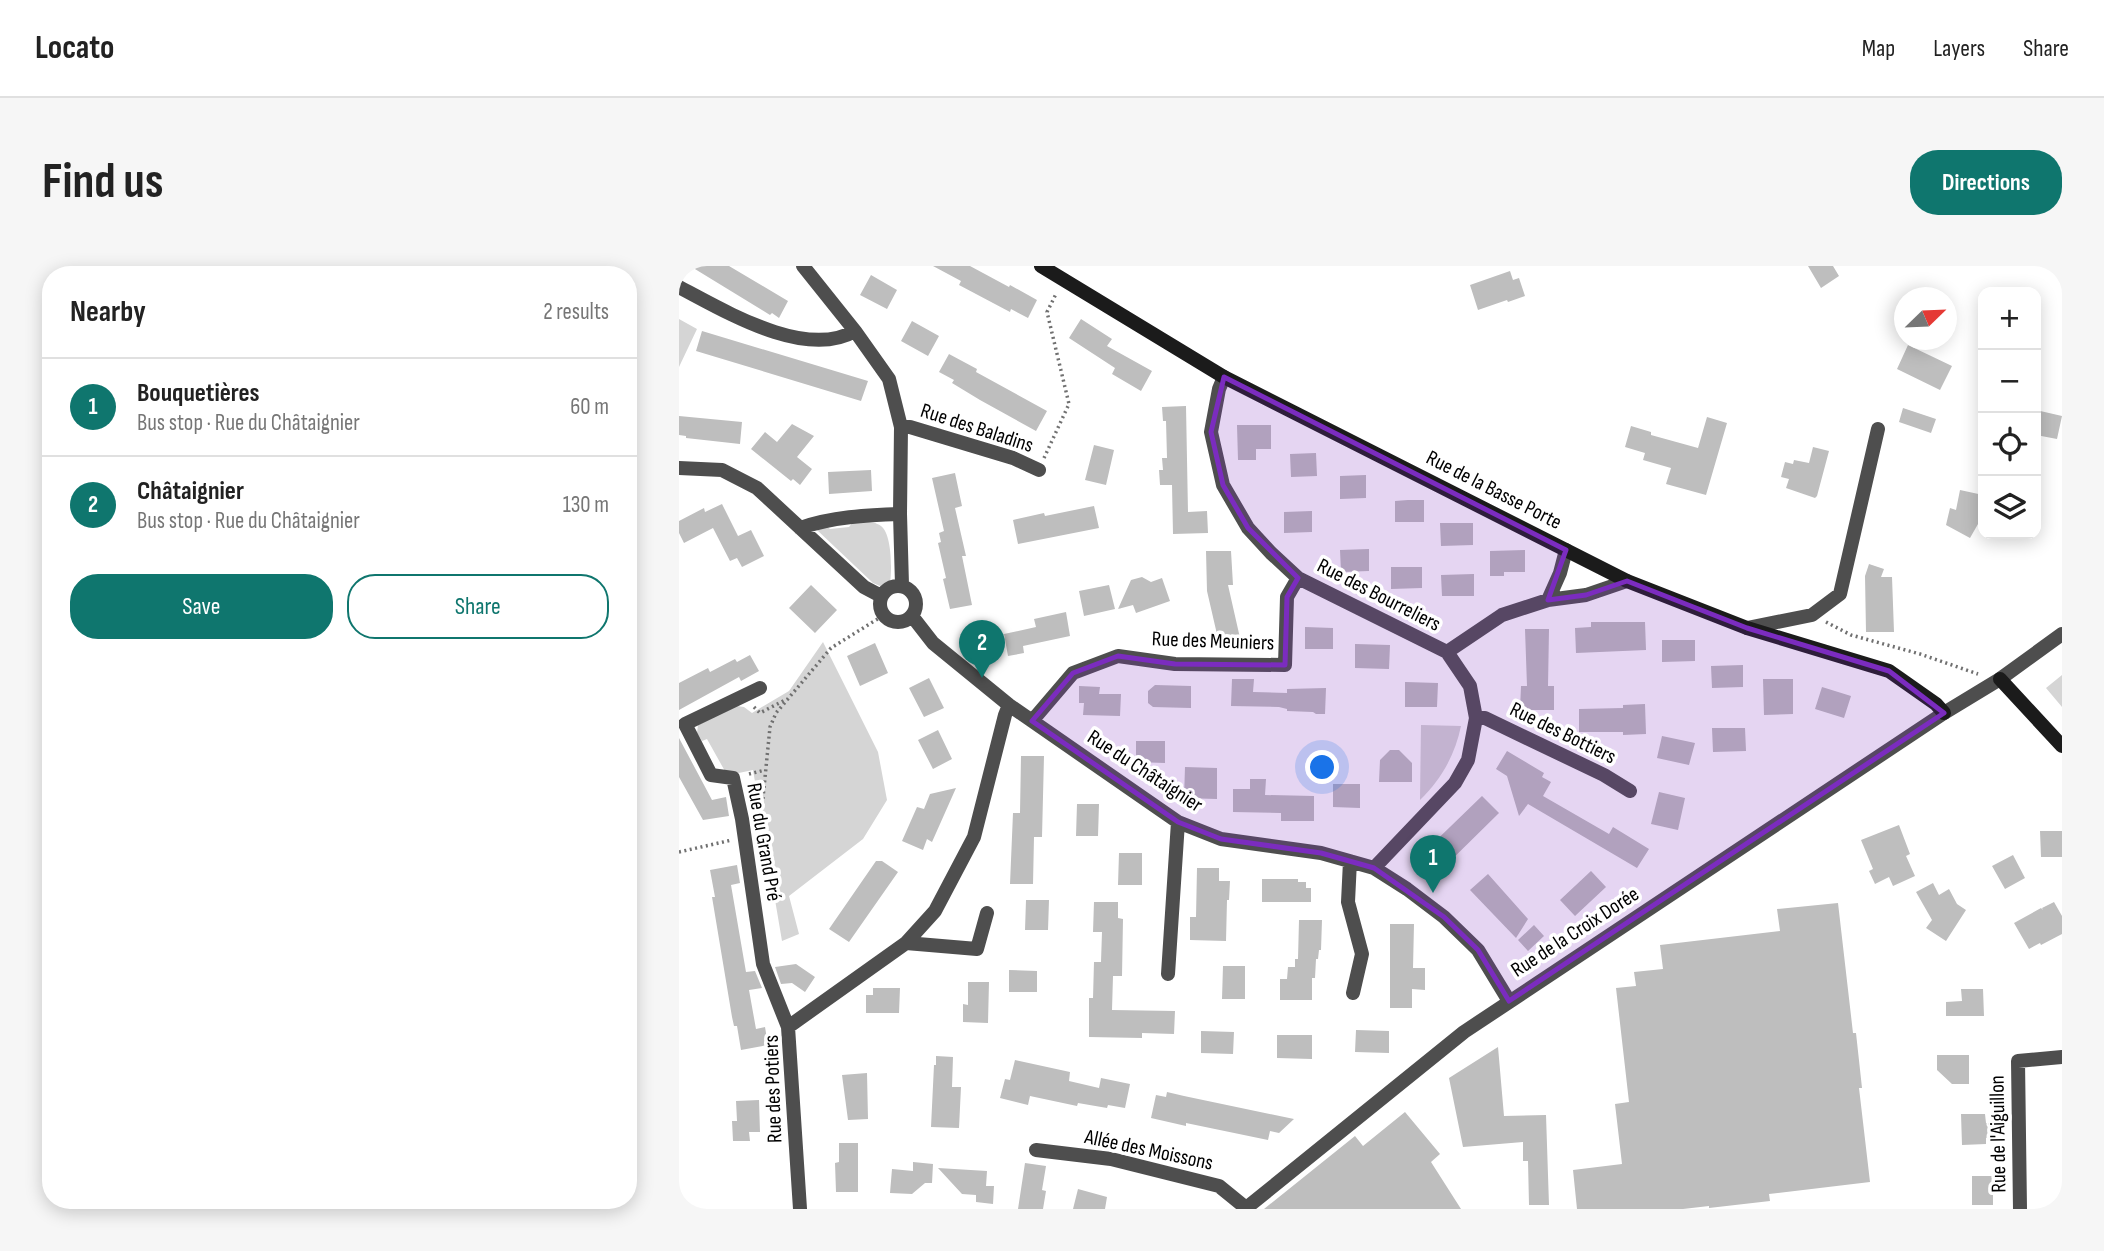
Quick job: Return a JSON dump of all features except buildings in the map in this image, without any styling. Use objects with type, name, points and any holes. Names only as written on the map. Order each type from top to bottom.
[{"type":"street","points":[[803,266],[889,379],[901,426],[902,586]]},
{"type":"street","name":"Rue de la Basse Porte","points":[[1041,266],[1224,377],[1627,581],[1747,628],[1889,671],[1936,704],[1944,713]]},
{"type":"street","points":[[679,287],[744,321],[803,340],[843,338],[855,331]]},
{"type":"street","name":"Rue des Bourreliers","points":[[1224,377],[1219,389],[1211,432],[1223,485],[1248,528],[1298,578],[1447,652],[1502,615],[1548,600],[1586,595],[1627,581]]},
{"type":"street","name":"Rue des Baladins","points":[[901,426],[1013,458],[1039,470]]},
{"type":"street","points":[[1747,628],[1812,615],[1840,594],[1878,429]]},
{"type":"street","points":[[679,468],[722,470],[757,488],[864,587],[881,596]]},
{"type":"street","points":[[800,528],[814,523],[865,515],[900,514]]},
{"type":"street","points":[[1548,600],[1560,573],[1566,550]]},
{"type":"street","name":"Rue des Meuniers","points":[[1032,721],[1073,673],[1118,656],[1175,664],[1285,665],[1287,597],[1298,578]]},
{"type":"street","points":[[902,586],[914,594],[916,610],[912,617],[901,622],[888,620],[880,603],[881,596],[889,588],[902,586]]},
{"type":"street","name":"Rue du Châtaignier","points":[[912,617],[933,643],[1009,705],[1178,822],[1221,839],[1321,853],[1374,868],[1407,889],[1444,917],[1478,950],[1509,1001]]},
{"type":"street","name":"Rue de la Croix Dorée","points":[[1246,1209],[1464,1032],[1996,681],[2062,634]]},
{"type":"street","points":[[1374,868],[1455,783],[1468,760],[1476,718],[1469,686],[1447,652]]},
{"type":"street","points":[[1996,681],[2062,746]]},
{"type":"street","name":"Rue du Grand Pré","points":[[760,688],[685,724],[711,775],[733,778],[742,819],[763,964],[788,1027]]},
{"type":"street","name":"Rue des Potiers","points":[[800,1209],[788,1027],[906,943],[935,911],[974,836],[1009,705]]},
{"type":"street","name":"Rue des Bottiers","points":[[1476,718],[1485,718],[1630,790]]},
{"type":"street","points":[[1168,974],[1178,822]]},
{"type":"street","points":[[1350,862],[1348,902],[1361,954],[1353,993]]},
{"type":"street","points":[[906,943],[977,948],[987,913]]},
{"type":"street","name":"Rue de l'Aiguillon","points":[[2020,1209],[2018,1061],[2062,1057]]},
{"type":"street","name":"Allée des Moissons","points":[[1037,1150],[1111,1159],[1219,1186],[1246,1209]]},
{"type":"path","points":[[1039,470],[1069,404],[1047,312],[1064,280]]},
{"type":"path","points":[[742,819],[762,808],[770,727],[776,713],[831,648],[884,615]]},
{"type":"path","points":[[1812,615],[1851,635],[1920,654],[1996,681]]},
{"type":"path","points":[[679,852],[744,837]]},
{"type":"highlighted area","points":[[1224,377],[1566,550],[1548,600],[1586,595],[1627,581],[1747,628],[1889,671],[1944,713],[1509,1001],[1478,950],[1444,917],[1374,868],[1321,853],[1221,839],[1178,822],[1032,721],[1073,673],[1118,656],[1175,664],[1285,665],[1287,597],[1298,578],[1248,528],[1223,485],[1211,432]]},
{"type":"shaded area","points":[[679,319],[697,329],[679,367]]},
{"type":"shaded area","points":[[853,522],[875,523],[885,530],[890,553],[890,583],[880,586],[873,583],[817,530],[824,524],[830,529],[849,527]]},
{"type":"shaded area","points":[[823,642],[878,752],[887,800],[863,839],[789,896],[799,934],[782,941],[753,770],[729,775],[726,773],[707,739],[702,741],[697,733],[698,725],[737,706],[752,713],[789,691]]},
{"type":"shaded area","points":[[2062,675],[2062,707],[2046,688]]},
{"type":"shaded area","points":[[1421,725],[1461,726],[1446,766],[1420,800]]},
{"type":"place","name":"Châtaignier","points":[[982,678]]},
{"type":"place","name":"Bouquetières","points":[[1433,893]]}]
